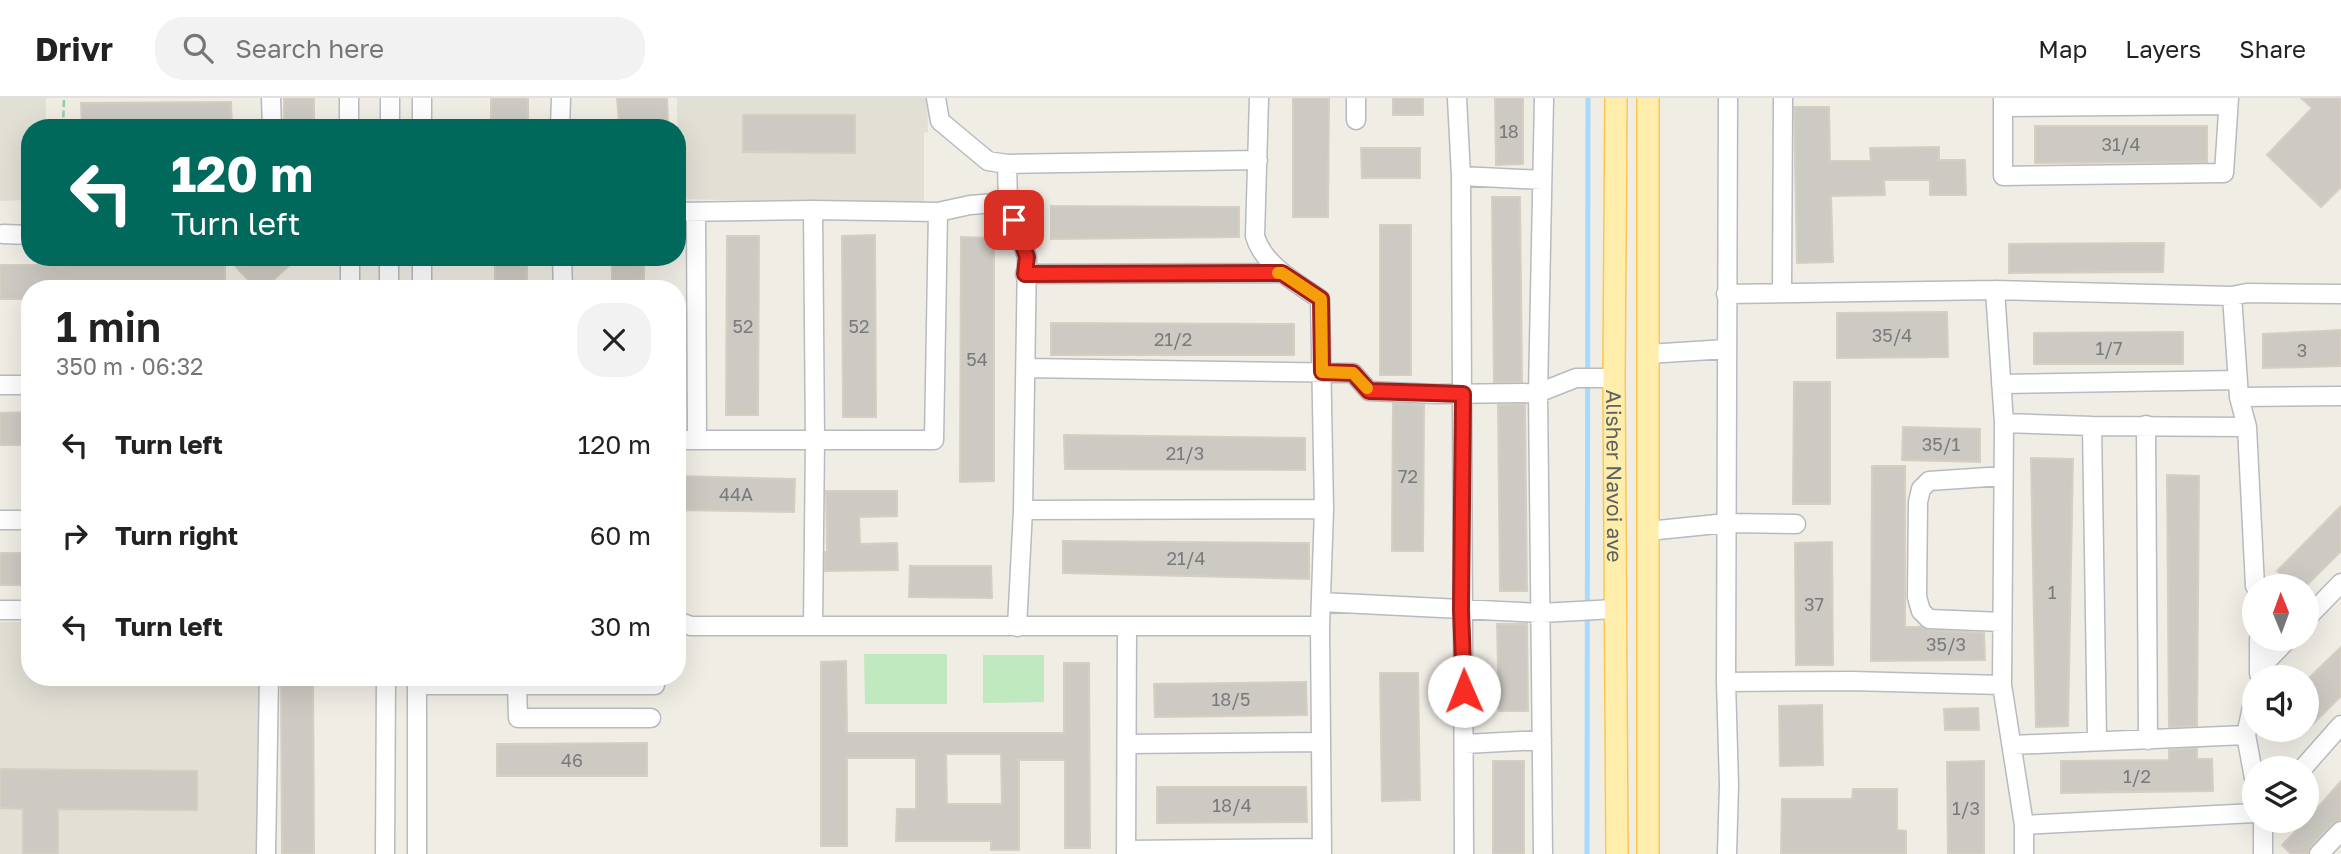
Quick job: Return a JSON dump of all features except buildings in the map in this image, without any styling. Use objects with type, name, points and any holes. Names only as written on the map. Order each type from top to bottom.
[{"type":"main road","name":"Alisher Navoi ave","points":[[1616,98],[1607,378],[1606,609],[1618,854]]},
{"type":"main road","name":"Alisher Navoi ave","points":[[1648,98],[1648,854]]},
{"type":"street","points":[[271,98],[272,119]]},
{"type":"street","points":[[349,98],[349,119]]},
{"type":"street","points":[[390,98],[390,119]]},
{"type":"street","points":[[422,98],[422,119]]},
{"type":"street","points":[[560,119],[561,98]]},
{"type":"street","points":[[936,98],[940,121],[988,161],[1007,164],[1258,160]]},
{"type":"street","points":[[1127,626],[1126,852],[1322,851],[1320,626],[1324,509],[1321,299],[1282,273],[1258,245],[1255,236],[1259,98]]},
{"type":"street","points":[[1356,98],[1356,120]]},
{"type":"street","points":[[1457,98],[1461,176],[1464,854]]},
{"type":"street","points":[[1543,854],[1538,393],[1544,98]]},
{"type":"street","points":[[1727,854],[1728,98]]},
{"type":"street","points":[[1782,293],[1783,98]]},
{"type":"street","points":[[2228,101],[2224,173],[2003,176],[2003,102],[2228,101]]},
{"type":"street","points":[[1007,164],[1008,202],[1027,257],[1023,510],[1017,627]]},
{"type":"street","points":[[1461,176],[1542,180]]},
{"type":"street","points":[[686,212],[937,212],[970,205],[1008,202]]},
{"type":"street","points":[[813,210],[813,625]]},
{"type":"street","points":[[696,212],[697,440]]},
{"type":"street","points":[[686,440],[934,440],[937,212]]},
{"type":"street","points":[[3,234],[21,235]]},
{"type":"street","points":[[1025,274],[1282,273]]},
{"type":"street","points":[[1726,294],[1995,290],[2232,296],[2247,293],[2341,294]]},
{"type":"street","points":[[1995,290],[2004,424],[2002,685],[2024,825],[2024,854]]},
{"type":"street","points":[[2232,296],[2239,389],[2247,427],[2254,574]]},
{"type":"street","points":[[1648,354],[1726,349]]},
{"type":"street","points":[[1026,368],[1353,373],[1369,391],[1463,394],[1538,393],[1576,378],[1607,378]]},
{"type":"street","points":[[2001,384],[2239,389],[2341,396]]},
{"type":"street","points":[[0,385],[21,385]]},
{"type":"street","points":[[2004,424],[2247,427]]},
{"type":"street","points":[[2146,425],[2148,740]]},
{"type":"street","points":[[2092,426],[2097,740]]},
{"type":"street","points":[[2002,622],[1929,619],[1921,611],[1917,597],[1918,502],[1921,489],[1929,481],[2003,476]]},
{"type":"street","points":[[1023,510],[1324,509]]},
{"type":"street","points":[[0,520],[21,520]]},
{"type":"street","points":[[1648,531],[1727,523],[1796,524]]},
{"type":"street","points":[[2319,606],[2341,583]]},
{"type":"street","points":[[1321,602],[1541,613],[1606,609]]},
{"type":"street","points":[[0,610],[21,610]]},
{"type":"street","points":[[686,624],[1320,626]]},
{"type":"street","points":[[2266,665],[2278,651]]},
{"type":"street","points":[[1726,682],[1851,681],[2002,685]]},
{"type":"street","points":[[266,854],[269,686]]},
{"type":"street","points":[[385,854],[386,686]]},
{"type":"street","points":[[417,686],[417,854]]},
{"type":"street","points":[[517,686],[518,718],[652,718]]},
{"type":"street","points":[[2313,756],[2341,725]]},
{"type":"street","points":[[2012,745],[2242,736]]},
{"type":"street","points":[[1465,744],[1542,740]]},
{"type":"street","points":[[1127,744],[1321,742]]},
{"type":"street","points":[[2024,825],[2242,814]]},
{"type":"street","points":[[2319,854],[2341,831]]},
{"type":"street","points":[[2263,833],[2263,854]]},
{"type":"path","points":[[64,98],[64,119]]},
{"type":"shaded area","points":[[0,98],[46,98],[46,119],[21,119],[21,200],[0,201]]},
{"type":"shaded area","points":[[677,98],[927,98],[924,204],[686,199],[686,119],[677,119]]},
{"type":"shaded area","points":[[0,622],[21,622],[21,686],[261,686],[256,854],[0,854]]},
{"type":"green space","points":[[864,654],[947,654],[947,704],[865,704]]},
{"type":"green space","points":[[983,655],[1044,655],[1044,702],[983,703]]},
{"type":"waterway","points":[[1587,854],[1588,98]]},
{"type":"slow traffic","points":[[1278,273],[1321,299],[1322,372],[1353,373],[1367,388]]},
{"type":"route","points":[[1014,220],[1027,257],[1025,274],[1282,273],[1321,299],[1322,372],[1353,373],[1369,391],[1463,394],[1461,610],[1464,691]]}]
